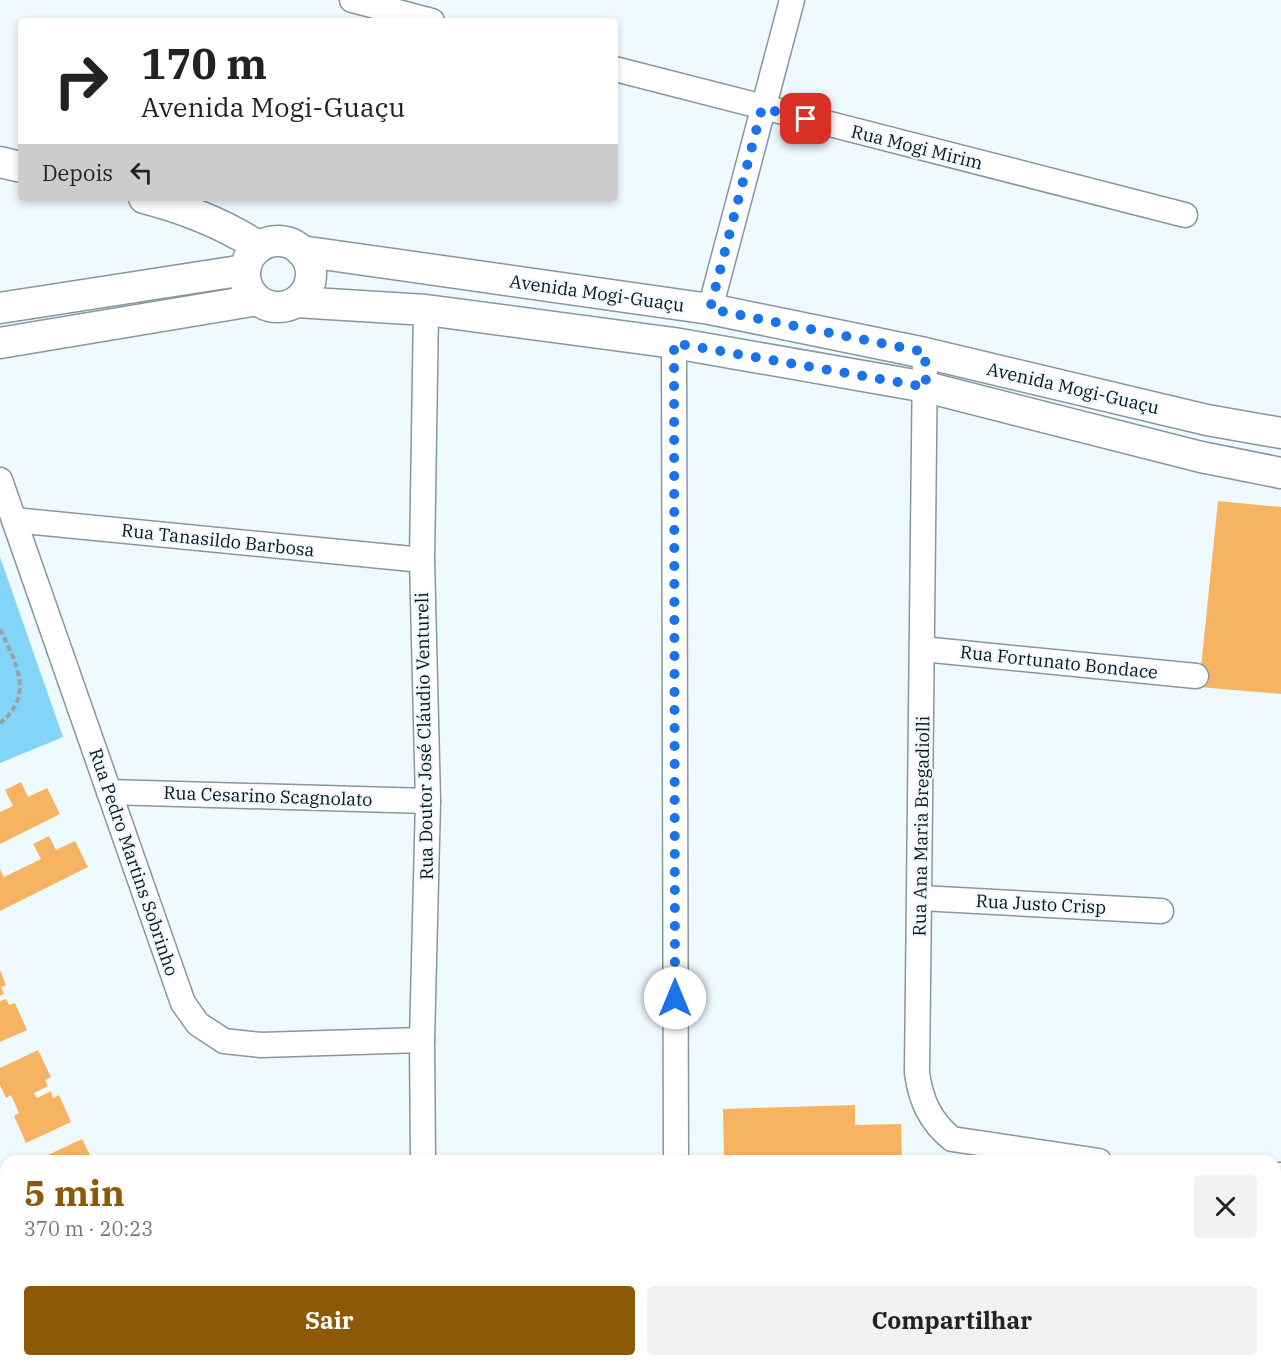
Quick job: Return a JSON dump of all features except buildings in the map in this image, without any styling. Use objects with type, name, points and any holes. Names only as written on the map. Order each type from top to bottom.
[{"type":"street","points":[[352,0],[421,18]]},
{"type":"street","points":[[710,309],[792,0]]},
{"type":"street","name":"Rua Mogi Mirim","points":[[618,70],[1185,214]]},
{"type":"street","points":[[0,162],[18,166]]},
{"type":"street","points":[[154,201],[207,217],[233,230],[252,259]]},
{"type":"street","points":[[0,308],[252,259],[280,241],[291,244],[301,251],[311,271],[310,283],[296,302],[276,308],[257,300],[0,343]]},
{"type":"street","name":"Avenida Mogi-Guaçu","points":[[301,251],[710,309],[925,352],[1207,420],[1281,434]]},
{"type":"street","points":[[252,259],[245,282],[257,300]]},
{"type":"street","name":"Avenida Mogi-Guaçu","points":[[296,302],[426,310],[674,343],[926,387],[1201,458],[1281,473]]},
{"type":"street","name":"Rua Doutor José Cláudio Ventureli","points":[[423,1155],[422,1040],[428,801],[422,560],[426,310]]},
{"type":"street","points":[[674,343],[676,1155]]},
{"type":"street","name":"Rua Ana Maria Bregadiolli","points":[[925,352],[921,898],[917,1073],[921,1098],[937,1127],[952,1139],[1059,1155]]},
{"type":"street","points":[[1201,458],[1207,420]]},
{"type":"street","name":"Rua Pedro Martins Sobrinho","points":[[0,480],[183,1002],[198,1024],[224,1041],[261,1046],[422,1040]]},
{"type":"street","name":"Rua Tanasildo Barbosa","points":[[14,520],[422,560]]},
{"type":"street","name":"Rua Fortunato Bondace","points":[[922,649],[1196,676]]},
{"type":"street","name":"Rua Cesarino Scagnolato","points":[[109,792],[428,801]]},
{"type":"street","name":"Rua Justo Crisp","points":[[921,898],[1161,911]]},
{"type":"path","points":[[0,629],[12,654],[21,696],[13,713],[0,723]]},
{"type":"shaded area","points":[[0,557],[63,737],[0,763]]},
{"type":"route","points":[[675,998],[674,343],[926,387],[925,352],[710,309],[762,108],[806,119]]}]
